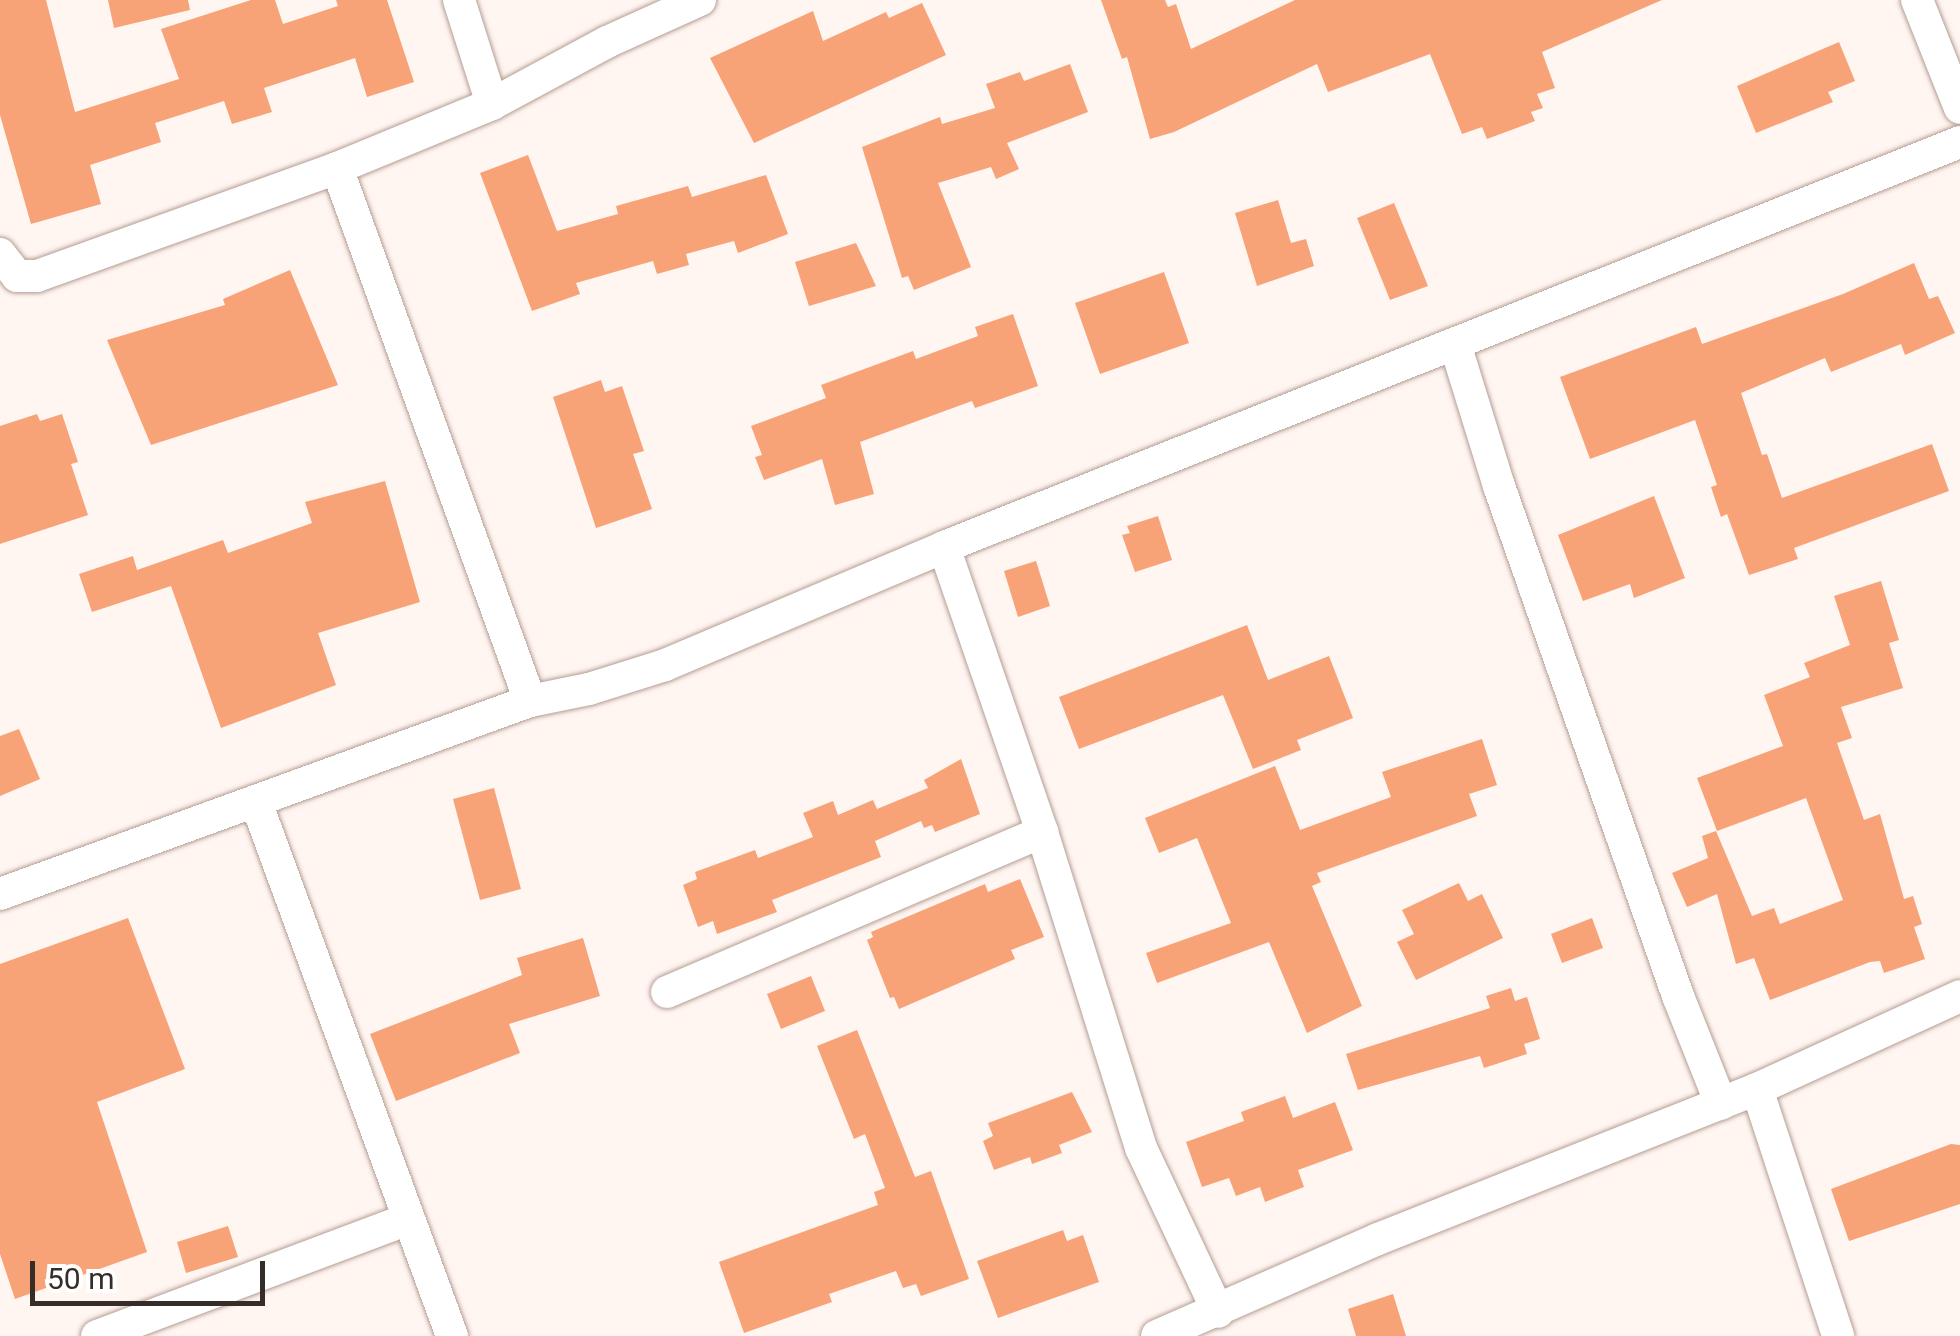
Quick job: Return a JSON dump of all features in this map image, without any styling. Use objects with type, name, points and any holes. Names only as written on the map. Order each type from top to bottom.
[{"type":"street","points":[[459,0],[492,104]]},
{"type":"street","points":[[0,254],[4,264],[18,276],[37,276],[338,168],[492,104],[606,42],[700,0]]},
{"type":"street","points":[[1917,0],[1945,32],[1960,108]]},
{"type":"street","points":[[0,894],[530,700],[589,689],[665,665],[944,547],[1960,142]]},
{"type":"street","points":[[338,168],[530,700]]},
{"type":"street","points":[[1456,344],[1499,486],[1678,996],[1721,1104]]},
{"type":"street","points":[[944,547],[1042,832],[1141,1148],[1218,1312]]},
{"type":"street","points":[[256,802],[452,1336]]},
{"type":"street","points":[[667,992],[1042,832]]},
{"type":"street","points":[[1157,1336],[1378,1239],[1757,1089],[1960,996]]},
{"type":"street","points":[[1757,1089],[1838,1336]]},
{"type":"street","points":[[97,1336],[409,1219]]},
{"type":"building","points":[[0,0],[46,0],[75,112],[179,79],[161,29],[251,0],[275,0],[283,24],[338,6],[336,0],[387,0],[414,82],[367,97],[355,58],[264,88],[272,112],[232,124],[224,101],[155,123],[161,142],[90,165],[101,204],[31,224],[0,115]]},
{"type":"building","points":[[108,0],[188,0],[190,10],[114,28]]},
{"type":"building","points":[[1101,0],[1165,0],[1168,7],[1176,4],[1191,49],[1295,0],[1662,0],[1542,52],[1555,88],[1537,94],[1543,108],[1531,112],[1535,121],[1487,139],[1482,127],[1462,134],[1430,54],[1328,92],[1317,64],[1174,132],[1150,139],[1127,57],[1122,59]]},
{"type":"building","points":[[922,3],[946,55],[754,143],[710,58],[813,11],[823,41],[886,12],[889,18]]},
{"type":"building","points":[[1839,42],[1855,81],[1828,92],[1833,102],[1756,133],[1737,86]]},
{"type":"building","points":[[1070,64],[1088,112],[1007,143],[1019,169],[996,179],[991,167],[938,183],[971,267],[914,290],[908,276],[902,278],[862,147],[940,117],[942,124],[995,108],[986,84],[1020,72],[1024,81]]},
{"type":"building","points":[[528,155],[557,231],[618,214],[616,206],[688,186],[692,197],[766,175],[788,234],[738,253],[734,241],[686,254],[689,265],[657,274],[653,261],[576,283],[580,294],[532,311],[480,173]]},
{"type":"building","points":[[1278,200],[1291,243],[1306,239],[1314,266],[1257,286],[1235,213]]},
{"type":"building","points":[[1394,203],[1428,286],[1390,300],[1357,218]]},
{"type":"building","points":[[856,243],[876,286],[809,306],[795,262]]},
{"type":"building","points":[[1914,263],[1929,299],[1938,296],[1955,333],[1905,355],[1901,344],[1831,372],[1825,358],[1741,393],[1782,498],[1932,444],[1949,491],[1794,548],[1798,559],[1749,575],[1727,514],[1721,517],[1711,487],[1717,485],[1695,420],[1590,459],[1560,377],[1696,327],[1702,344],[1843,294]]},
{"type":"building","points":[[290,270],[338,385],[151,445],[107,340],[225,305],[223,299]]},
{"type":"building","points":[[1164,272],[1189,343],[1100,374],[1075,303]]},
{"type":"building","points":[[1013,314],[1038,386],[975,408],[972,401],[860,442],[874,494],[835,505],[822,459],[764,480],[755,457],[762,455],[751,426],[826,398],[821,385],[913,351],[916,359],[978,336],[975,327]]},
{"type":"building","points":[[601,380],[605,392],[622,386],[644,451],[633,454],[652,509],[596,528],[553,397]]},
{"type":"building","points":[[37,414],[40,421],[62,414],[78,462],[71,464],[88,515],[0,544],[0,426]]},
{"type":"building","points":[[385,481],[420,602],[318,633],[336,685],[221,728],[171,586],[92,612],[79,574],[133,556],[137,570],[223,540],[228,553],[312,523],[305,502]]},
{"type":"building","points":[[1654,496],[1685,578],[1634,598],[1630,584],[1583,601],[1558,535]]},
{"type":"building","points":[[1158,516],[1172,560],[1135,572],[1122,535],[1130,533],[1127,526]]},
{"type":"building","points":[[1036,561],[1050,606],[1018,617],[1004,571]]},
{"type":"building","points":[[1881,581],[1899,640],[1889,643],[1903,688],[1841,707],[1852,738],[1837,743],[1864,820],[1880,814],[1904,899],[1913,896],[1922,924],[1914,927],[1925,959],[1884,973],[1880,961],[1870,962],[1770,1000],[1754,958],[1736,964],[1717,894],[1687,907],[1672,873],[1708,858],[1702,836],[1716,831],[1752,916],[1774,908],[1780,924],[1843,900],[1806,798],[1717,831],[1697,778],[1783,746],[1764,695],[1810,677],[1804,663],[1850,645],[1834,596]]},
{"type":"building","points":[[1247,625],[1268,680],[1329,656],[1353,718],[1297,740],[1301,750],[1253,769],[1223,695],[1079,749],[1059,697]]},
{"type":"building","points":[[19,729],[40,779],[0,796],[0,736]]},
{"type":"building","points":[[1482,739],[1497,785],[1469,794],[1477,816],[1317,873],[1321,882],[1312,886],[1362,1006],[1307,1033],[1269,942],[1157,983],[1146,953],[1231,923],[1197,838],[1159,853],[1145,818],[1275,766],[1300,830],[1391,797],[1382,772]]},
{"type":"building","points":[[961,759],[980,814],[935,832],[932,825],[924,828],[921,821],[875,841],[881,857],[772,900],[777,912],[717,934],[713,921],[698,927],[683,885],[697,879],[695,872],[755,850],[758,858],[813,837],[803,813],[833,801],[838,815],[873,800],[877,809],[928,788],[924,780]]},
{"type":"building","points":[[494,788],[521,889],[480,900],[453,799]]},
{"type":"building","points":[[1020,879],[1044,937],[1011,950],[1015,959],[899,1009],[894,997],[890,998],[867,940],[873,937],[871,932],[985,884],[988,892]]},
{"type":"building","points":[[1459,883],[1468,901],[1482,894],[1503,938],[1416,980],[1397,942],[1414,934],[1402,910]]},
{"type":"building","points":[[128,918],[185,1069],[97,1102],[147,1252],[15,1299],[0,1254],[0,964]]},
{"type":"building","points":[[1592,918],[1603,948],[1562,963],[1551,934]]},
{"type":"building","points":[[583,938],[600,996],[509,1024],[520,1053],[396,1101],[370,1034],[522,975],[517,958]]},
{"type":"building","points":[[811,976],[825,1011],[781,1029],[767,994]]},
{"type":"building","points":[[1511,988],[1515,1001],[1527,997],[1540,1039],[1524,1044],[1527,1054],[1484,1068],[1480,1056],[1358,1090],[1346,1054],[1490,1008],[1486,996]]},
{"type":"building","points":[[857,1030],[915,1177],[931,1171],[969,1279],[921,1296],[916,1284],[903,1288],[896,1271],[829,1294],[832,1302],[744,1333],[719,1262],[878,1205],[874,1192],[885,1188],[865,1134],[854,1139],[817,1046]]},
{"type":"building","points":[[1072,1092],[1092,1132],[1059,1145],[1062,1153],[1032,1164],[1030,1157],[994,1170],[983,1141],[993,1136],[988,1123]]},
{"type":"building","points":[[1285,1096],[1293,1118],[1335,1102],[1353,1150],[1298,1170],[1304,1187],[1265,1202],[1260,1187],[1236,1196],[1229,1178],[1202,1187],[1186,1142],[1244,1121],[1241,1112]]},
{"type":"building","points":[[1951,1144],[1960,1145],[1960,1204],[1849,1241],[1831,1189]]},
{"type":"building","points":[[228,1226],[238,1257],[186,1273],[177,1242]]},
{"type":"building","points":[[1063,1230],[1067,1241],[1083,1235],[1099,1282],[998,1318],[977,1261]]},
{"type":"building","points":[[1393,1294],[1406,1336],[1356,1336],[1348,1309]]}]
